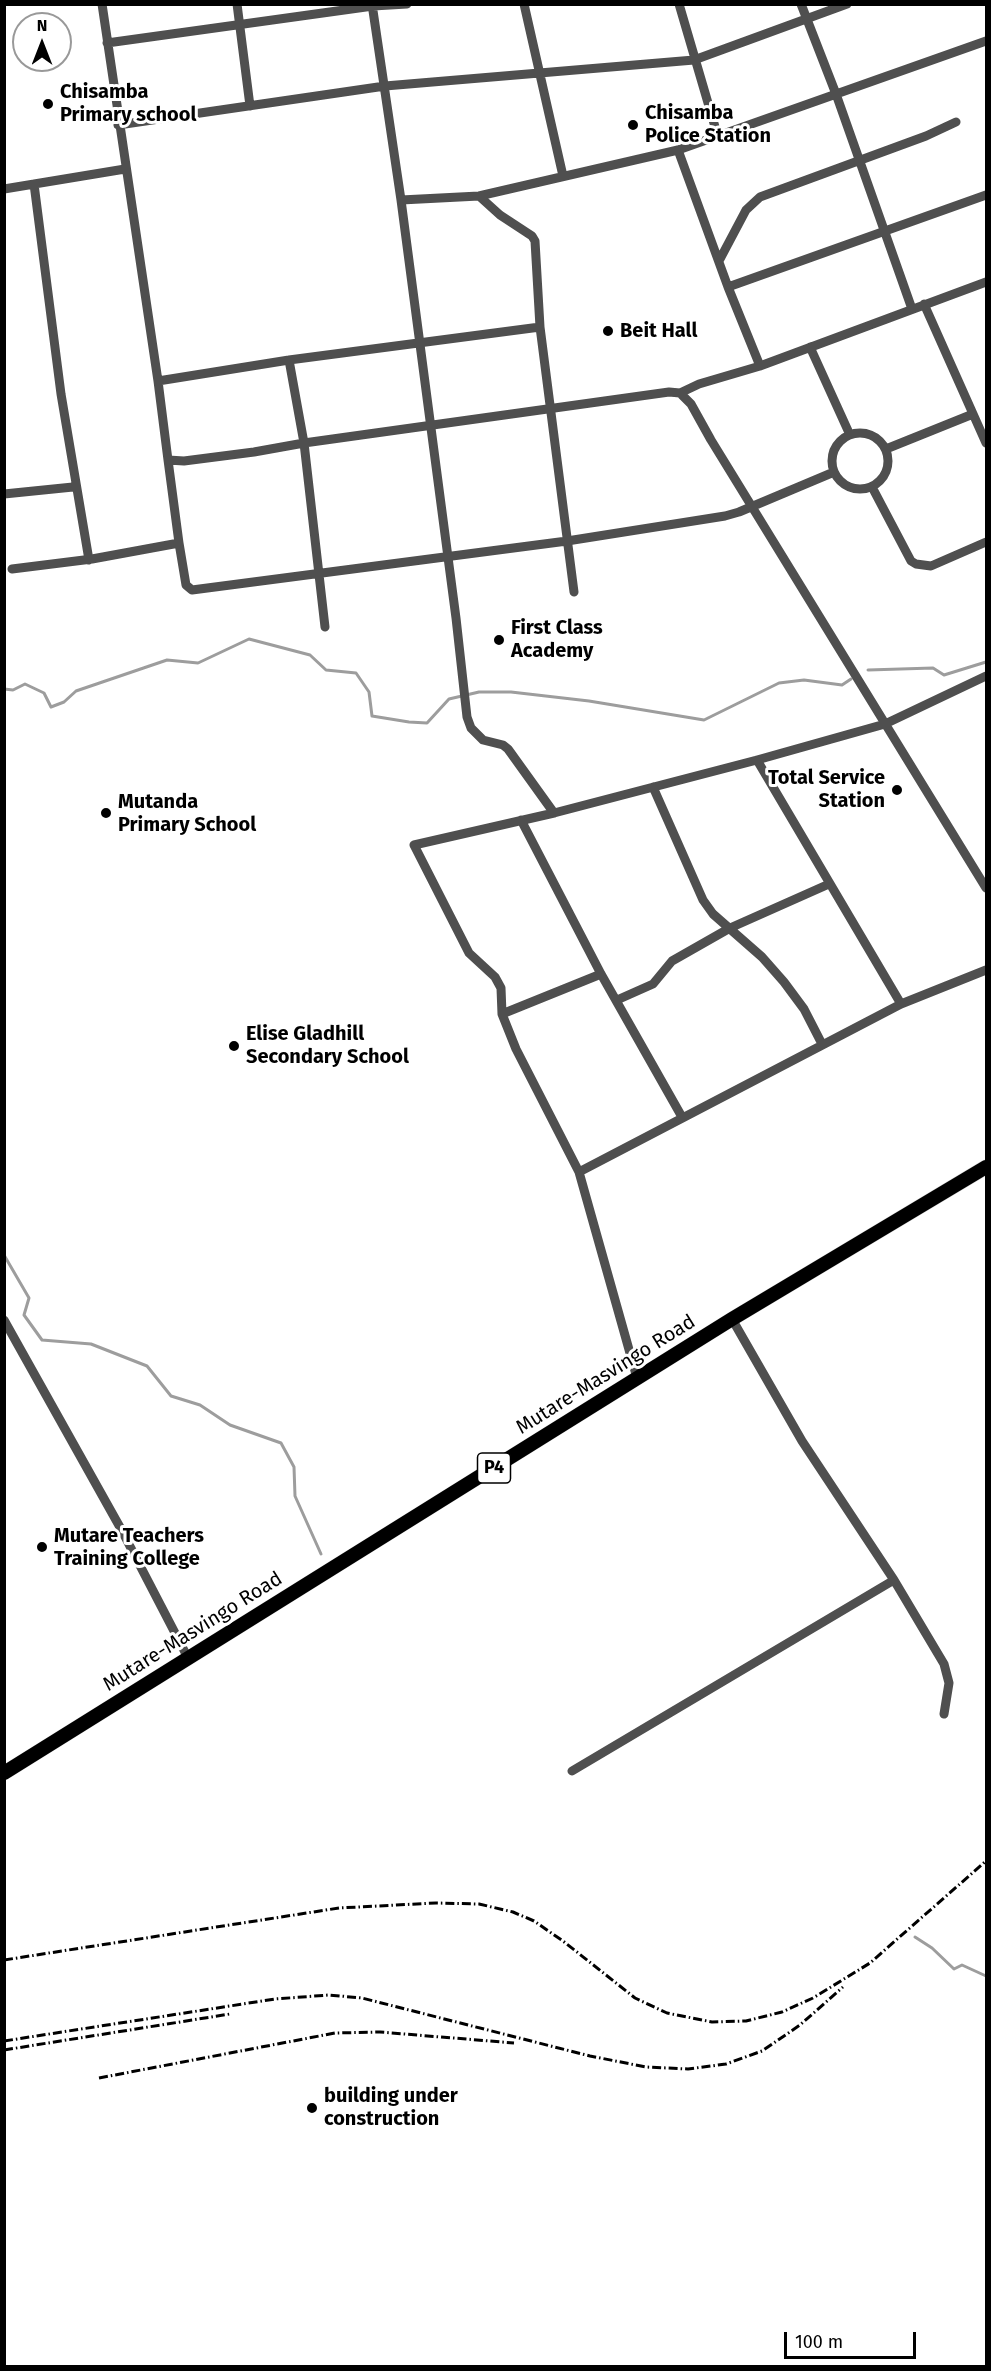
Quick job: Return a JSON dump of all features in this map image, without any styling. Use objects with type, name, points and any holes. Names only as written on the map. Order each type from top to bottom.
[{"type":"highway","name":"Mutare-Masvingo Road","points":[[4,1773],[732,1319],[987,1167]]},
{"type":"street","points":[[102,4],[118,125],[158,381],[179,543],[186,585],[192,590],[567,541],[725,516],[834,472]]},
{"type":"street","points":[[237,4],[250,106]]},
{"type":"street","points":[[107,43],[373,5],[407,4]]},
{"type":"street","points":[[524,4],[563,176]]},
{"type":"street","points":[[679,4],[718,137]]},
{"type":"street","points":[[801,4],[836,94],[912,309]]},
{"type":"street","points":[[118,125],[385,86],[540,75],[694,60],[847,4]]},
{"type":"street","points":[[373,5],[431,426],[467,717],[471,729],[483,740],[503,745],[508,749],[555,813]]},
{"type":"street","points":[[401,200],[479,196],[678,150],[987,41]]},
{"type":"street","points":[[718,261],[752,202],[956,122]]},
{"type":"street","points":[[678,150],[718,261],[760,366]]},
{"type":"street","points":[[4,189],[125,169]]},
{"type":"street","points":[[34,184],[61,394],[89,560]]},
{"type":"street","points":[[728,287],[987,195]]},
{"type":"street","points":[[479,196],[500,215],[532,236],[535,241],[540,327],[574,592]]},
{"type":"street","points":[[168,460],[184,461],[230,455],[304,442],[669,392],[680,393],[699,384],[760,366],[987,282]]},
{"type":"street","points":[[924,304],[987,443]]},
{"type":"street","points":[[158,381],[289,360],[540,327]]},
{"type":"street","points":[[810,347],[850,435]]},
{"type":"street","points":[[289,360],[304,442],[325,627]]},
{"type":"street","points":[[680,393],[691,404],[987,888]]},
{"type":"street","points":[[886,449],[973,414]]},
{"type":"street","points":[[866,433],[874,436],[886,449],[889,458],[888,468],[884,478],[873,487],[858,489],[850,487],[843,483],[834,472],[833,453],[837,445],[850,435],[866,433]]},
{"type":"street","points":[[4,494],[73,487],[76,484]]},
{"type":"street","points":[[873,487],[911,561],[916,564],[932,566],[987,542]]},
{"type":"street","points":[[12,569],[89,560],[179,543]]},
{"type":"street","points":[[637,1378],[579,1172],[516,1049],[502,1014],[501,988],[495,977],[469,953],[414,844],[555,813],[885,724],[987,676]]},
{"type":"street","points":[[757,760],[901,1004]]},
{"type":"street","points":[[653,788],[703,900],[713,914],[762,957],[784,982],[804,1009],[822,1044]]},
{"type":"street","points":[[521,820],[601,974],[682,1117]]},
{"type":"street","points":[[617,1000],[653,984],[672,961],[730,928],[829,884]]},
{"type":"street","points":[[579,1172],[682,1117],[742,1089],[822,1044],[901,1004],[987,970]]},
{"type":"street","points":[[502,1014],[601,974]]},
{"type":"street","points":[[732,1319],[802,1441],[894,1580],[944,1664],[949,1683],[944,1714]]},
{"type":"street","points":[[4,1320],[121,1529],[188,1658]]},
{"type":"street","points":[[572,1771],[894,1580]]},
{"type":"waterway","points":[[4,689],[13,690],[25,684],[44,693],[51,707],[64,702],[76,691],[167,660],[198,663],[249,639],[310,655],[326,670],[356,673],[369,692],[372,716],[409,722],[427,723],[449,699],[479,692],[511,692],[589,701],[704,720],[779,683],[804,680],[842,685],[851,679]]},
{"type":"waterway","points":[[868,670],[933,668],[944,675],[986,662]]},
{"type":"waterway","points":[[4,1255],[29,1298],[24,1315],[42,1340],[91,1344],[147,1366],[171,1396],[200,1405],[230,1425],[281,1443],[294,1467],[295,1496],[321,1554]]},
{"type":"waterway","points":[[915,1937],[932,1948],[954,1969],[962,1965],[986,1976]]},
{"type":"railway","points":[[4,1960],[339,1908],[436,1903],[479,1904],[513,1912],[534,1921],[635,1998],[667,2013],[712,2022],[746,2021],[782,2012],[813,1998],[870,1963],[986,1861]]},
{"type":"railway","points":[[4,2041],[275,1999],[329,1995],[362,1998],[590,2056],[646,2067],[688,2069],[726,2064],[762,2051],[800,2025],[843,1987]]},
{"type":"railway","points":[[4,2050],[230,2014]]},
{"type":"railway","points":[[99,2078],[335,2033],[380,2032],[514,2043]]},
{"type":"place","name":"Chisamba Primary school","points":[[48,104]]},
{"type":"place","name":"Chisamba Police Station","points":[[633,125]]},
{"type":"place","name":"Beit Hall","points":[[608,331]]},
{"type":"place","name":"First Class Academy","points":[[499,640]]},
{"type":"place","name":"Total Service Station","points":[[897,790]]},
{"type":"place","name":"Mutanda Primary School","points":[[106,813]]},
{"type":"place","name":"Elise Gladhill Secondary School","points":[[234,1046]]},
{"type":"place","name":"Mutare Teachers Training College","points":[[42,1547]]},
{"type":"place","name":"building under construction","points":[[312,2108]]}]
